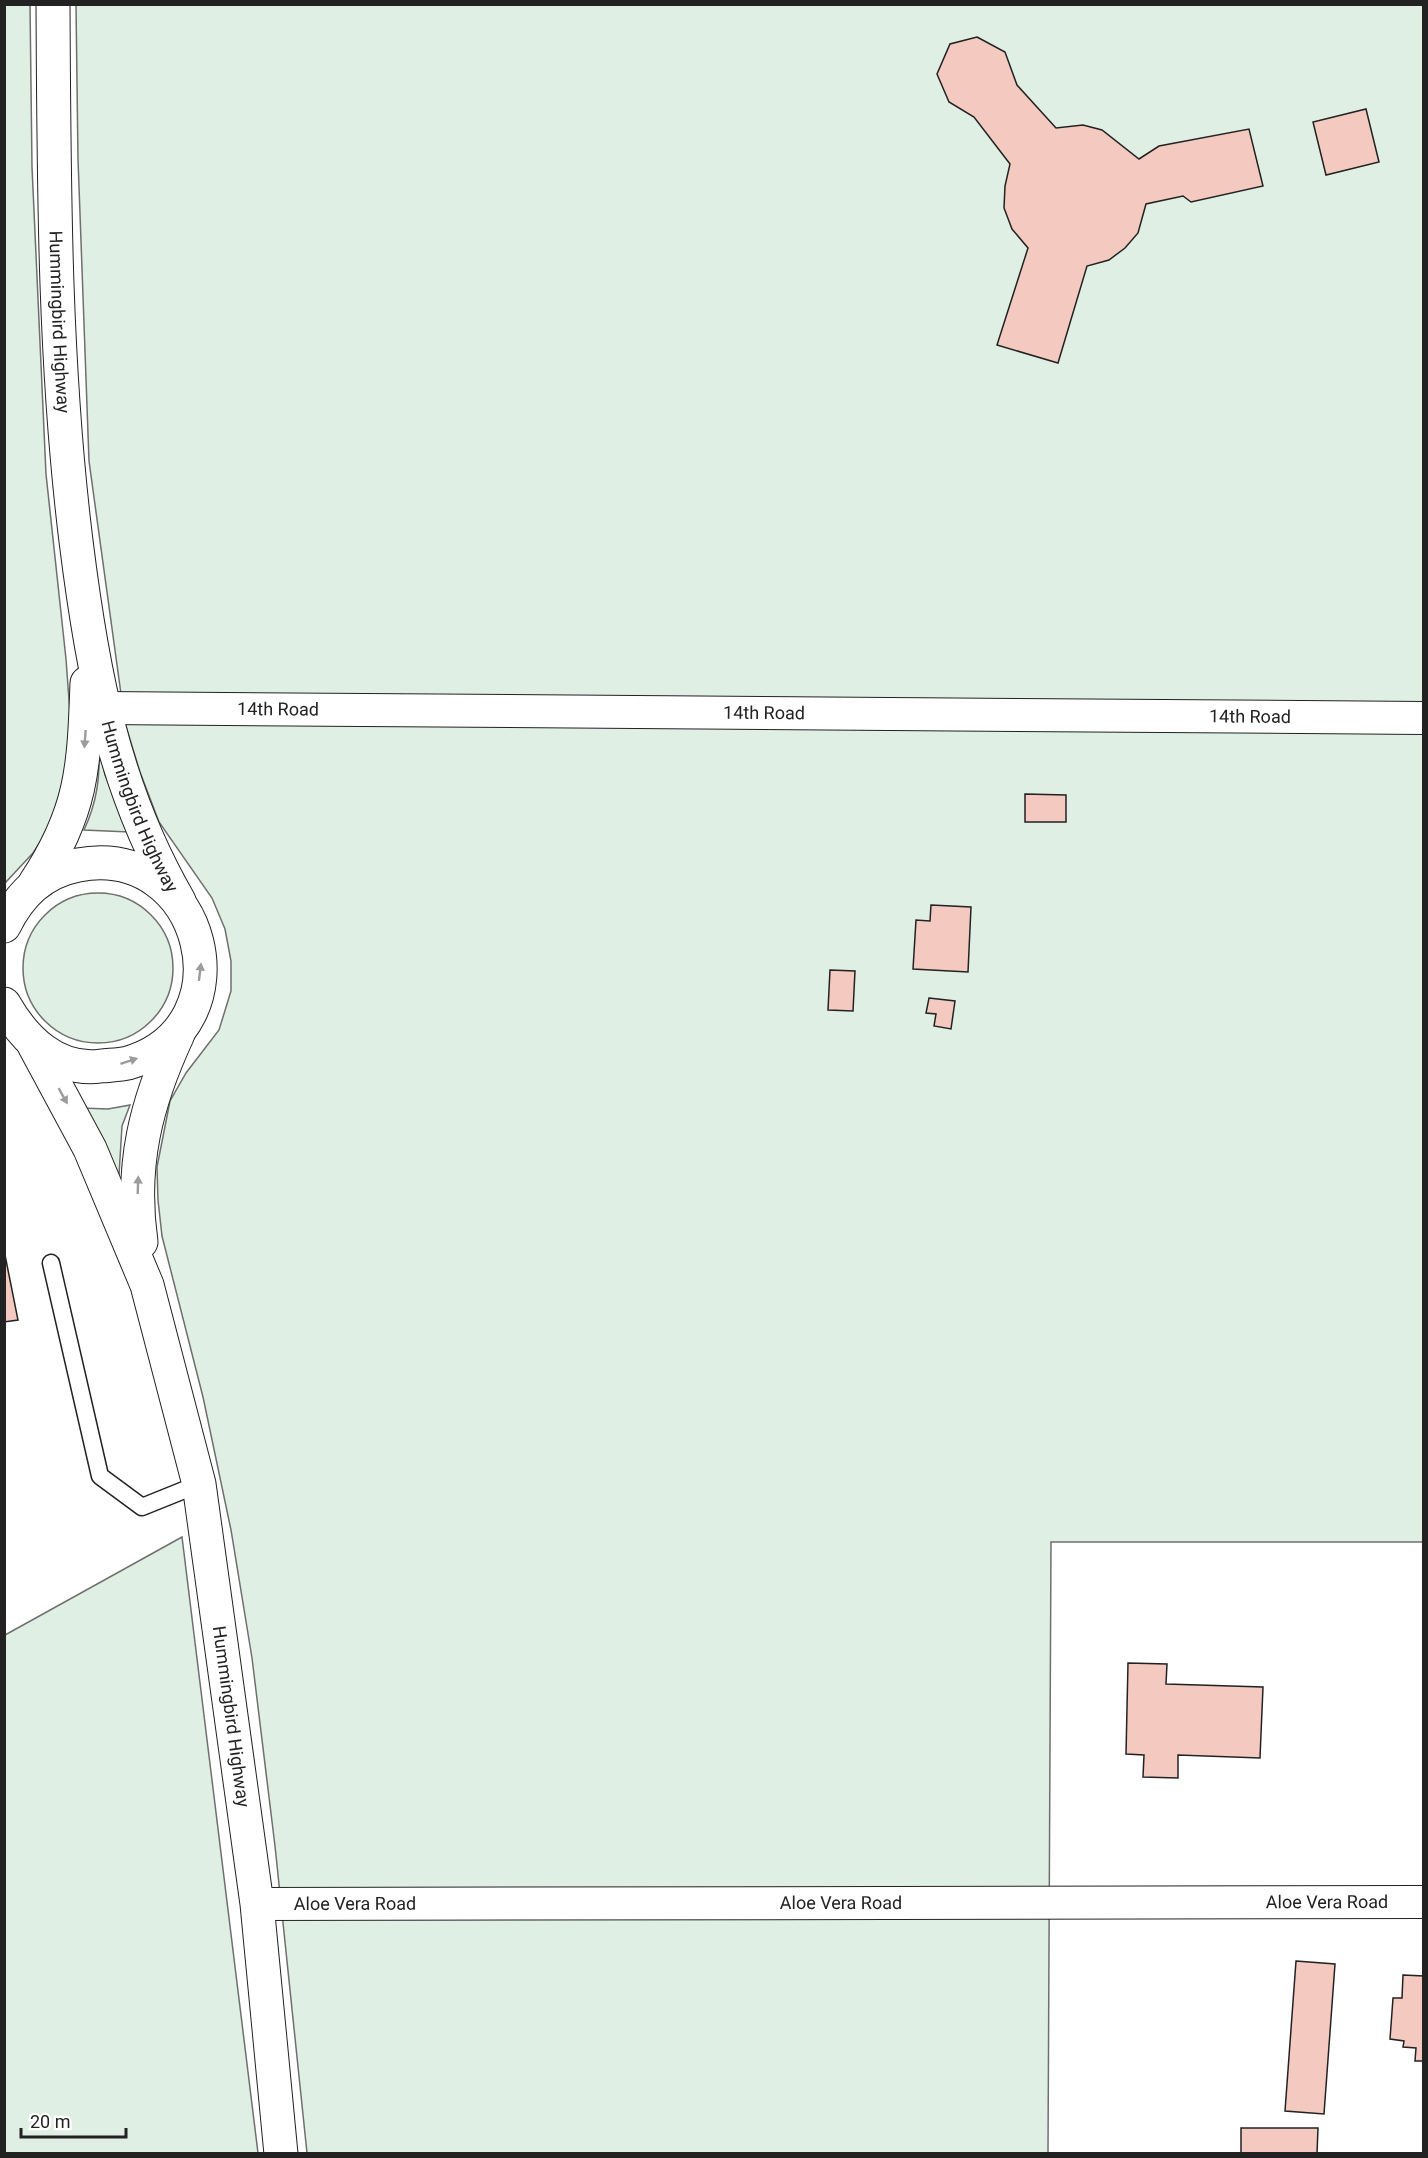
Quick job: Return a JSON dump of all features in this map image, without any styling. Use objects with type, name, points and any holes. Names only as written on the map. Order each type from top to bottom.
[{"type":"main road","name":"Hummingbird Highway","points":[[52,4],[55,246],[66,458],[88,639],[104,708],[134,808],[153,855],[196,930],[202,964],[197,997],[158,1078],[145,1119],[139,1160],[137,1199],[147,1285],[199,1484],[257,1904],[281,2154]]},
{"type":"main road","name":"Hummingbird Highway","points":[[35,883],[54,855],[71,818],[82,778],[88,639]]},
{"type":"main road","points":[[4,926],[16,903],[35,883],[63,868],[94,862],[126,866],[156,879],[179,901]]},
{"type":"main road","points":[[4,1004],[18,1029],[34,1046],[63,1061],[96,1067],[128,1063],[157,1049],[182,1027]]},
{"type":"main road","name":"Hummingbird Highway","points":[[34,1046],[90,1149],[147,1285]]},
{"type":"street","name":"14th Road","points":[[104,708],[1424,718]]},
{"type":"street","name":"Aloe Vera Road","points":[[257,1904],[1424,1902]]},
{"type":"lane","points":[[51,1263],[100,1476],[142,1506],[199,1484]]},
{"type":"green space","points":[[30,4],[32,167],[46,474],[66,659],[72,741],[54,821],[33,853],[5,883],[4,5]]},
{"type":"green space","points":[[76,5],[1423,5],[1423,1542],[1051,1542],[1048,2153],[307,2153],[275,1846],[252,1658],[231,1530],[203,1397],[162,1236],[158,1200],[157,1167],[170,1101],[186,1073],[219,1030],[231,991],[231,961],[225,929],[212,898],[159,822],[125,723],[89,461],[78,159]]},
{"type":"green space","points":[[99,747],[105,775],[129,832],[84,830],[97,790]]},
{"type":"green space","points":[[98,893],[113,894],[127,899],[140,905],[151,915],[161,926],[167,939],[172,953],[172,983],[167,997],[161,1010],[151,1021],[140,1031],[127,1037],[113,1042],[98,1043],[83,1042],[69,1037],[56,1031],[45,1021],[35,1010],[29,997],[24,983],[23,968],[24,953],[29,939],[35,926],[45,915],[56,905],[69,899],[83,894]]},
{"type":"green space","points":[[130,1105],[122,1126],[119,1175],[82,1108],[108,1109]]},
{"type":"green space","points":[[182,1537],[258,2153],[5,2153],[5,1635]]},
{"type":"building","points":[[977,37],[1005,52],[1017,85],[1056,128],[1083,125],[1102,130],[1139,159],[1159,146],[1249,129],[1263,186],[1191,202],[1183,196],[1146,204],[1138,233],[1125,248],[1109,260],[1087,266],[1058,363],[997,345],[1028,248],[1012,229],[1004,208],[1005,186],[1010,164],[974,117],[949,102],[937,74],[950,44]]},
{"type":"building","points":[[1366,109],[1379,162],[1326,175],[1313,122]]},
{"type":"building","points":[[1025,794],[1066,795],[1066,822],[1025,822]]},
{"type":"building","points":[[931,905],[971,907],[968,972],[913,969],[916,920],[930,921]]},
{"type":"building","points":[[830,970],[855,971],[853,1011],[828,1010]]},
{"type":"building","points":[[929,998],[955,1001],[951,1029],[934,1026],[936,1014],[926,1013]]},
{"type":"building","points":[[4,1250],[18,1320],[4,1322]]},
{"type":"building","points":[[1128,1663],[1167,1664],[1166,1684],[1263,1687],[1260,1758],[1178,1755],[1178,1778],[1143,1777],[1144,1755],[1126,1754]]},
{"type":"building","points":[[1296,1961],[1335,1964],[1324,2114],[1285,2111]]},
{"type":"building","points":[[1403,1975],[1424,1976],[1424,2061],[1415,2061],[1416,2048],[1403,2047],[1404,2041],[1390,2039],[1393,1998],[1402,1998]]},
{"type":"building","points":[[1241,2128],[1318,2128],[1317,2154],[1241,2154]]}]
